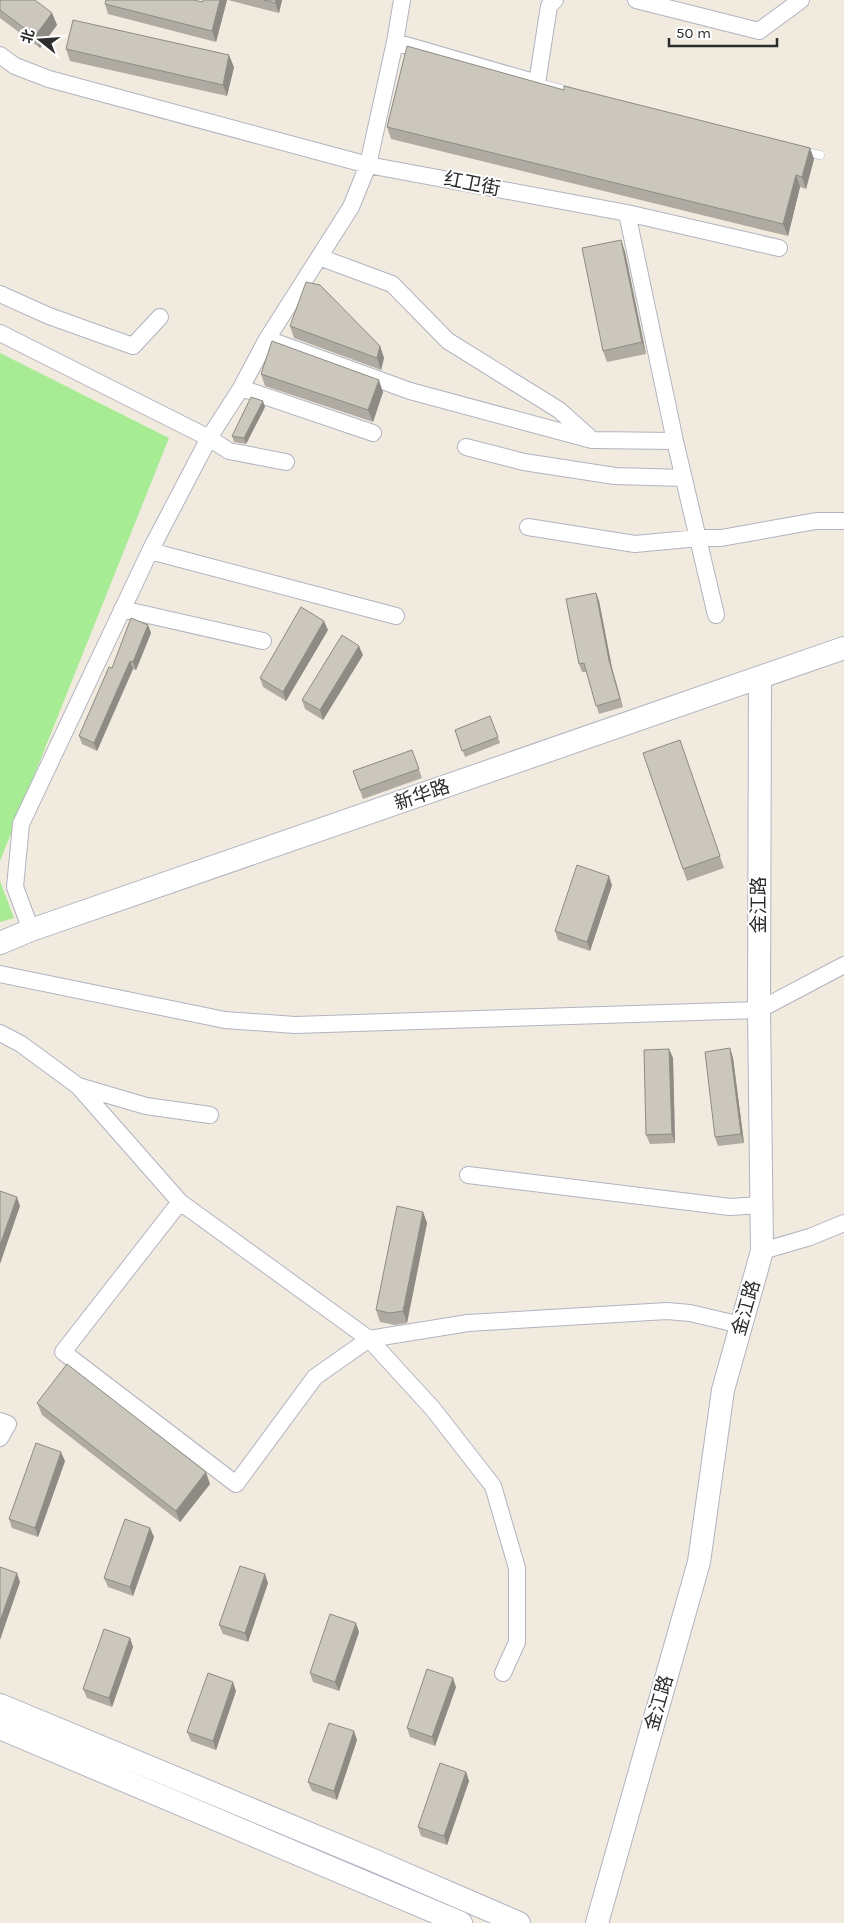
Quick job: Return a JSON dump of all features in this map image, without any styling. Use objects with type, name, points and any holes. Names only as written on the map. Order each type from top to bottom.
[{"type":"street","points":[[31,930],[15,888],[21,824],[150,551],[209,438],[241,388],[267,339],[351,207],[368,165],[395,42],[402,0]]},
{"type":"street","points":[[395,42],[537,83],[550,6],[555,0]]},
{"type":"street","points":[[636,0],[759,31],[801,0]]},
{"type":"street","name":"红卫街","points":[[0,55],[15,66],[49,79],[368,165],[627,213],[779,248]]},
{"type":"street","points":[[627,213],[675,441],[716,615]]},
{"type":"street","points":[[319,257],[392,284],[448,341],[559,410],[592,440]]},
{"type":"street","points":[[0,294],[49,316],[133,346],[160,317]]},
{"type":"street","points":[[0,333],[209,438],[229,451],[286,462]]},
{"type":"street","points":[[267,339],[410,391],[592,440],[675,441]]},
{"type":"street","points":[[241,388],[373,433]]},
{"type":"street","points":[[466,447],[524,462],[615,476],[684,478]]},
{"type":"street","points":[[528,527],[634,544],[699,538],[721,538],[816,521],[844,521]]},
{"type":"street","points":[[150,551],[396,616]]},
{"type":"street","points":[[122,609],[263,640]]},
{"type":"street","name":"新华路","points":[[0,942],[844,648]]},
{"type":"street","name":"金江路","points":[[597,1923],[700,1562],[723,1390],[762,1251],[759,1010],[760,677]]},
{"type":"street","points":[[0,974],[225,1020],[295,1025],[759,1010],[844,965]]},
{"type":"street","points":[[0,1034],[21,1044],[78,1086],[180,1202],[369,1339],[433,1409],[493,1486],[517,1568],[517,1642],[503,1673]]},
{"type":"street","points":[[78,1086],[146,1106],[210,1115]]},
{"type":"street","points":[[468,1175],[730,1206],[761,1205]]},
{"type":"street","points":[[180,1202],[63,1352],[236,1484],[315,1376],[369,1339],[468,1323],[667,1311],[690,1313],[741,1325]]},
{"type":"street","points":[[762,1251],[810,1237],[844,1224]]},
{"type":"street","points":[[0,1421],[8,1424],[0,1438]]},
{"type":"street","points":[[0,1705],[364,1856],[519,1923]]},
{"type":"street","points":[[0,1728],[461,1923]]},
{"type":"lane","points":[[537,83],[584,95]]},
{"type":"lane","points":[[792,148],[820,155]]},
{"type":"green space","points":[[0,353],[169,438],[0,861]]},
{"type":"green space","points":[[0,881],[14,918],[0,922]]},
{"type":"building","points":[[0,0],[35,0],[52,13],[35,36],[0,10]]},
{"type":"building","points":[[106,0],[193,0],[203,2],[203,0],[220,0],[212,31],[105,4]]},
{"type":"building","points":[[264,0],[276,0],[275,3]]},
{"type":"building","points":[[73,20],[229,55],[223,85],[66,49]]},
{"type":"building","points":[[407,46],[564,90],[564,86],[810,148],[802,177],[796,175],[783,224],[387,127]]},
{"type":"building","points":[[621,240],[642,342],[603,351],[582,248]]},
{"type":"building","points":[[306,282],[320,285],[380,346],[377,358],[290,326]]},
{"type":"building","points":[[272,341],[379,380],[368,410],[261,374]]},
{"type":"building","points":[[251,397],[263,401],[244,438],[232,436]]},
{"type":"building","points":[[596,593],[609,660],[620,699],[596,706],[584,663],[579,664],[566,599]]},
{"type":"building","points":[[301,607],[324,621],[283,692],[260,678]]},
{"type":"building","points":[[131,618],[148,625],[133,662],[130,661],[94,743],[79,736],[109,667],[112,668]]},
{"type":"building","points":[[342,635],[359,646],[320,710],[302,700]]},
{"type":"building","points":[[490,716],[498,737],[462,751],[455,730]]},
{"type":"building","points":[[680,740],[720,856],[683,869],[643,753]]},
{"type":"building","points":[[412,750],[419,769],[360,790],[353,771]]},
{"type":"building","points":[[577,865],[609,876],[587,942],[555,931]]},
{"type":"building","points":[[730,1048],[741,1134],[715,1137],[705,1052]]},
{"type":"building","points":[[669,1049],[672,1134],[646,1135],[644,1050]]},
{"type":"building","points":[[0,1191],[17,1197],[0,1245]]},
{"type":"building","points":[[397,1206],[423,1212],[403,1311],[390,1313],[376,1310]]},
{"type":"building","points":[[67,1364],[206,1472],[176,1511],[37,1403]]},
{"type":"building","points":[[36,1443],[61,1452],[35,1528],[9,1519]]},
{"type":"building","points":[[125,1519],[150,1528],[130,1587],[104,1578]]},
{"type":"building","points":[[240,1566],[265,1574],[245,1633],[219,1625]]},
{"type":"building","points":[[0,1567],[17,1573],[0,1621]]},
{"type":"building","points":[[330,1614],[356,1623],[335,1682],[310,1673]]},
{"type":"building","points":[[104,1629],[130,1638],[109,1698],[83,1689]]},
{"type":"building","points":[[427,1669],[453,1678],[432,1737],[407,1728]]},
{"type":"building","points":[[208,1673],[233,1682],[213,1741],[187,1732]]},
{"type":"building","points":[[329,1723],[354,1731],[334,1791],[308,1782]]},
{"type":"building","points":[[440,1763],[466,1772],[444,1836],[418,1827]]}]
